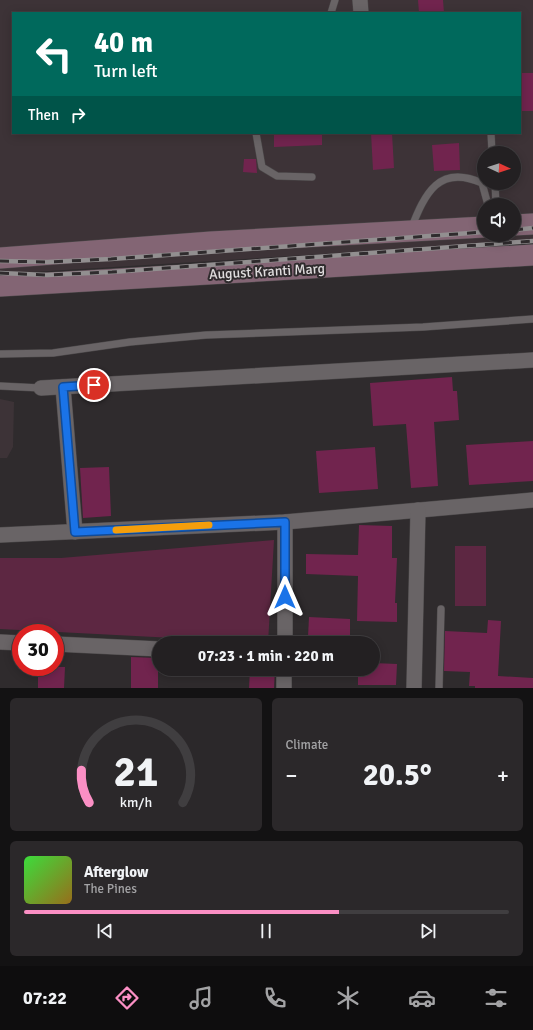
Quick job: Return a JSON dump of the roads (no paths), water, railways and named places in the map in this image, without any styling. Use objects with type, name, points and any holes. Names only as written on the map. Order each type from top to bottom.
[{"type":"main road","points":[[521,225],[533,224]]},
{"type":"main road","points":[[0,258],[211,242],[477,227]]},
{"type":"main road","name":"August Kranti Marg","points":[[0,286],[533,255]]},
{"type":"street","points":[[360,0],[361,12]]},
{"type":"street","points":[[41,388],[533,360]]},
{"type":"street","points":[[63,387],[75,532]]},
{"type":"street","points":[[0,535],[285,522],[533,500]]},
{"type":"street","points":[[414,688],[418,510]]},
{"type":"street","points":[[285,522],[285,636]]},
{"type":"street","points":[[0,642],[12,643]]},
{"type":"street","points":[[64,644],[152,649]]},
{"type":"street","points":[[284,676],[284,688]]},
{"type":"lane","points":[[331,12],[335,0]]},
{"type":"lane","points":[[256,134],[262,167],[277,176],[312,177]]},
{"type":"lane","points":[[491,134],[492,146]]},
{"type":"lane","points":[[410,231],[418,211],[430,190],[442,180],[457,177],[469,178],[482,184],[486,198]]},
{"type":"lane","points":[[0,354],[53,353],[130,342],[206,335],[423,327],[533,319]]},
{"type":"lane","points":[[0,386],[41,388]]},
{"type":"lane","points":[[439,688],[441,610]]},
{"type":"railway","points":[[521,229],[533,228]]},
{"type":"railway","points":[[0,261],[47,262],[111,259],[477,233]]},
{"type":"railway","points":[[0,273],[47,275],[112,272],[533,241]]}]
